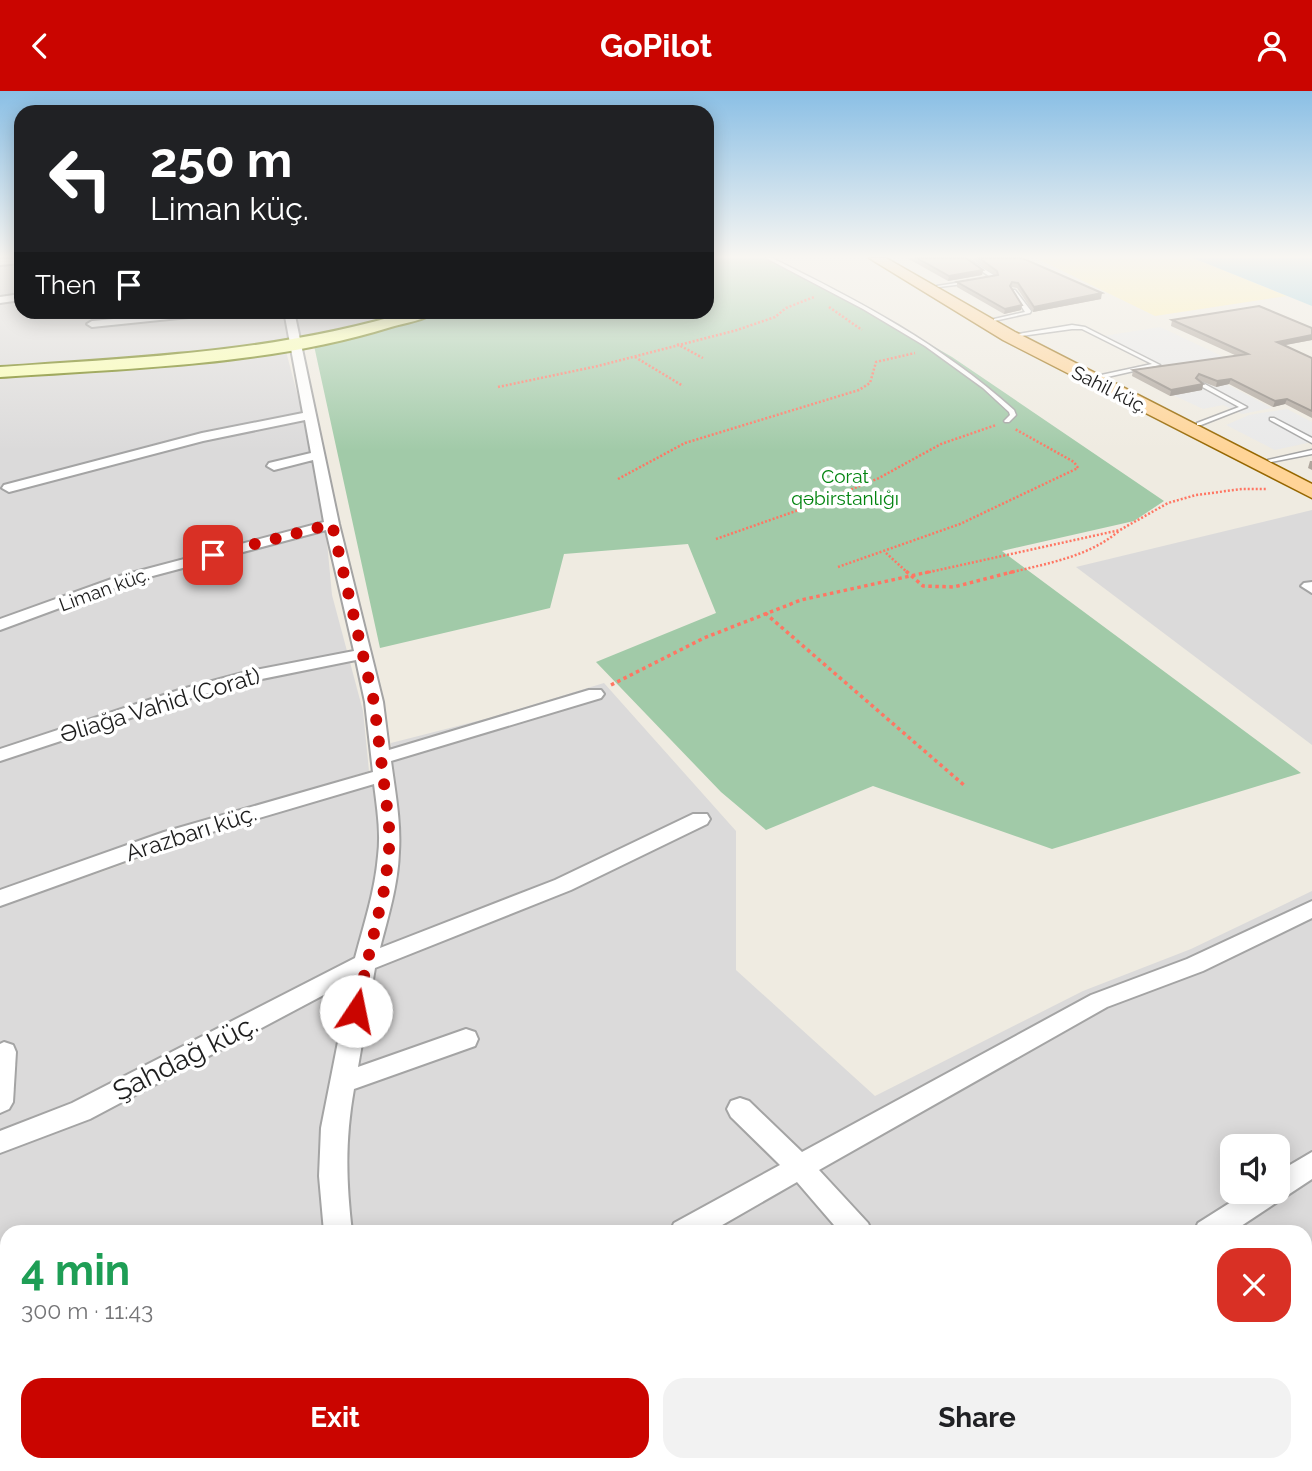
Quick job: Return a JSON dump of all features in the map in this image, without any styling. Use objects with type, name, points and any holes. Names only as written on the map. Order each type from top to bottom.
[{"type":"main road","name":"Sahil küç.","points":[[986,322],[1307,486]]},
{"type":"main road","name":"Sahil küç.","points":[[1000,322],[1271,460],[1307,486]]},
{"type":"street","points":[[92,324],[110,322]]},
{"type":"street","points":[[292,322],[317,455],[363,654],[383,767],[389,854],[384,890],[365,963],[334,1128],[332,1176],[337,1225]]},
{"type":"street","points":[[0,372],[152,361],[297,342],[393,322]]},
{"type":"street","points":[[9,488],[202,437],[311,415]]},
{"type":"street","points":[[274,466],[317,455]]},
{"type":"street","name":"Liman küç.","points":[[0,625],[124,579],[332,524]]},
{"type":"street","name":"Əliağa Vahid (Corat)","points":[[0,755],[188,692],[250,676],[363,654]]},
{"type":"street","name":"Arazbarı küç.","points":[[0,898],[595,694]]},
{"type":"street","name":"Şahdağ küç.","points":[[0,1142],[81,1111],[365,963],[563,885],[700,819]]},
{"type":"street","points":[[697,1225],[1099,1001],[1195,965],[1312,909]]},
{"type":"street","points":[[342,1083],[466,1039]]},
{"type":"street","points":[[0,1103],[4,1052]]},
{"type":"street","points":[[740,1109],[801,1168],[852,1225]]},
{"type":"street","points":[[1290,1179],[1312,1164]]},
{"type":"street","points":[[1219,1225],[1251,1204]]},
{"type":"lane","points":[[888,322],[972,374],[1012,411],[1013,415],[1007,421]]},
{"type":"lane","points":[[1021,334],[1083,328],[1157,365],[1103,376]]},
{"type":"lane","points":[[1199,383],[1244,407],[1241,411],[1199,424]]},
{"type":"lane","points":[[1272,419],[1312,441]]},
{"type":"lane","points":[[1271,460],[1312,452]]},
{"type":"path","points":[[498,387],[634,356],[755,322]]},
{"type":"path","points":[[676,344],[703,358]]},
{"type":"path","points":[[618,479],[685,443],[859,390],[870,383],[876,362],[883,359],[933,349]]},
{"type":"path","points":[[634,356],[683,386]]},
{"type":"path","points":[[716,539],[813,505],[879,478],[941,445],[1007,421],[1013,428],[1074,462],[1077,468],[950,530],[838,567]]},
{"type":"path","points":[[595,694],[642,667],[800,600],[1120,530],[1140,523],[1159,508],[1172,503],[1240,487],[1277,489],[1307,486]]},
{"type":"path","points":[[886,553],[923,586],[954,587],[1079,555],[1105,543],[1120,530]]},
{"type":"path","points":[[764,613],[965,786]]},
{"type":"shaded area","points":[[0,322],[385,322],[367,328],[283,340],[306,427],[327,542],[332,595],[363,711],[369,771],[51,870],[0,889]]},
{"type":"shaded area","points":[[1160,327],[1228,359],[1159,369],[1097,337]]},
{"type":"shaded area","points":[[1200,370],[1272,408],[1242,414],[1223,405],[1203,409],[1173,395],[1190,392],[1169,382]]},
{"type":"shaded area","points":[[1287,409],[1312,422],[1312,442],[1275,450],[1226,425],[1249,415]]},
{"type":"shaded area","points":[[1312,510],[1312,745],[1076,567]]},
{"type":"shaded area","points":[[604,683],[736,831],[736,970],[875,1096],[1083,991],[1191,949],[1312,891],[1312,1225],[0,1225],[0,907],[240,824],[393,778],[391,743],[489,718]]},
{"type":"green space","name":"Corat qəbirstanlığı","points":[[409,322],[892,322],[952,357],[1164,501],[1134,521],[1002,551],[1301,773],[1052,849],[873,786],[766,830],[721,792],[596,662],[716,613],[688,544],[564,554],[550,608],[380,648],[313,341]]},
{"type":"building","points":[[1177,322],[1299,322],[1312,328],[1312,335],[1277,342],[1312,358],[1312,411],[1287,399],[1275,401],[1231,379],[1217,381],[1199,374],[1196,378],[1203,384],[1171,390],[1133,370],[1248,354]]},
{"type":"route","points":[[213,555],[332,524],[374,702],[389,824],[389,854],[384,890],[356,1011]]}]
